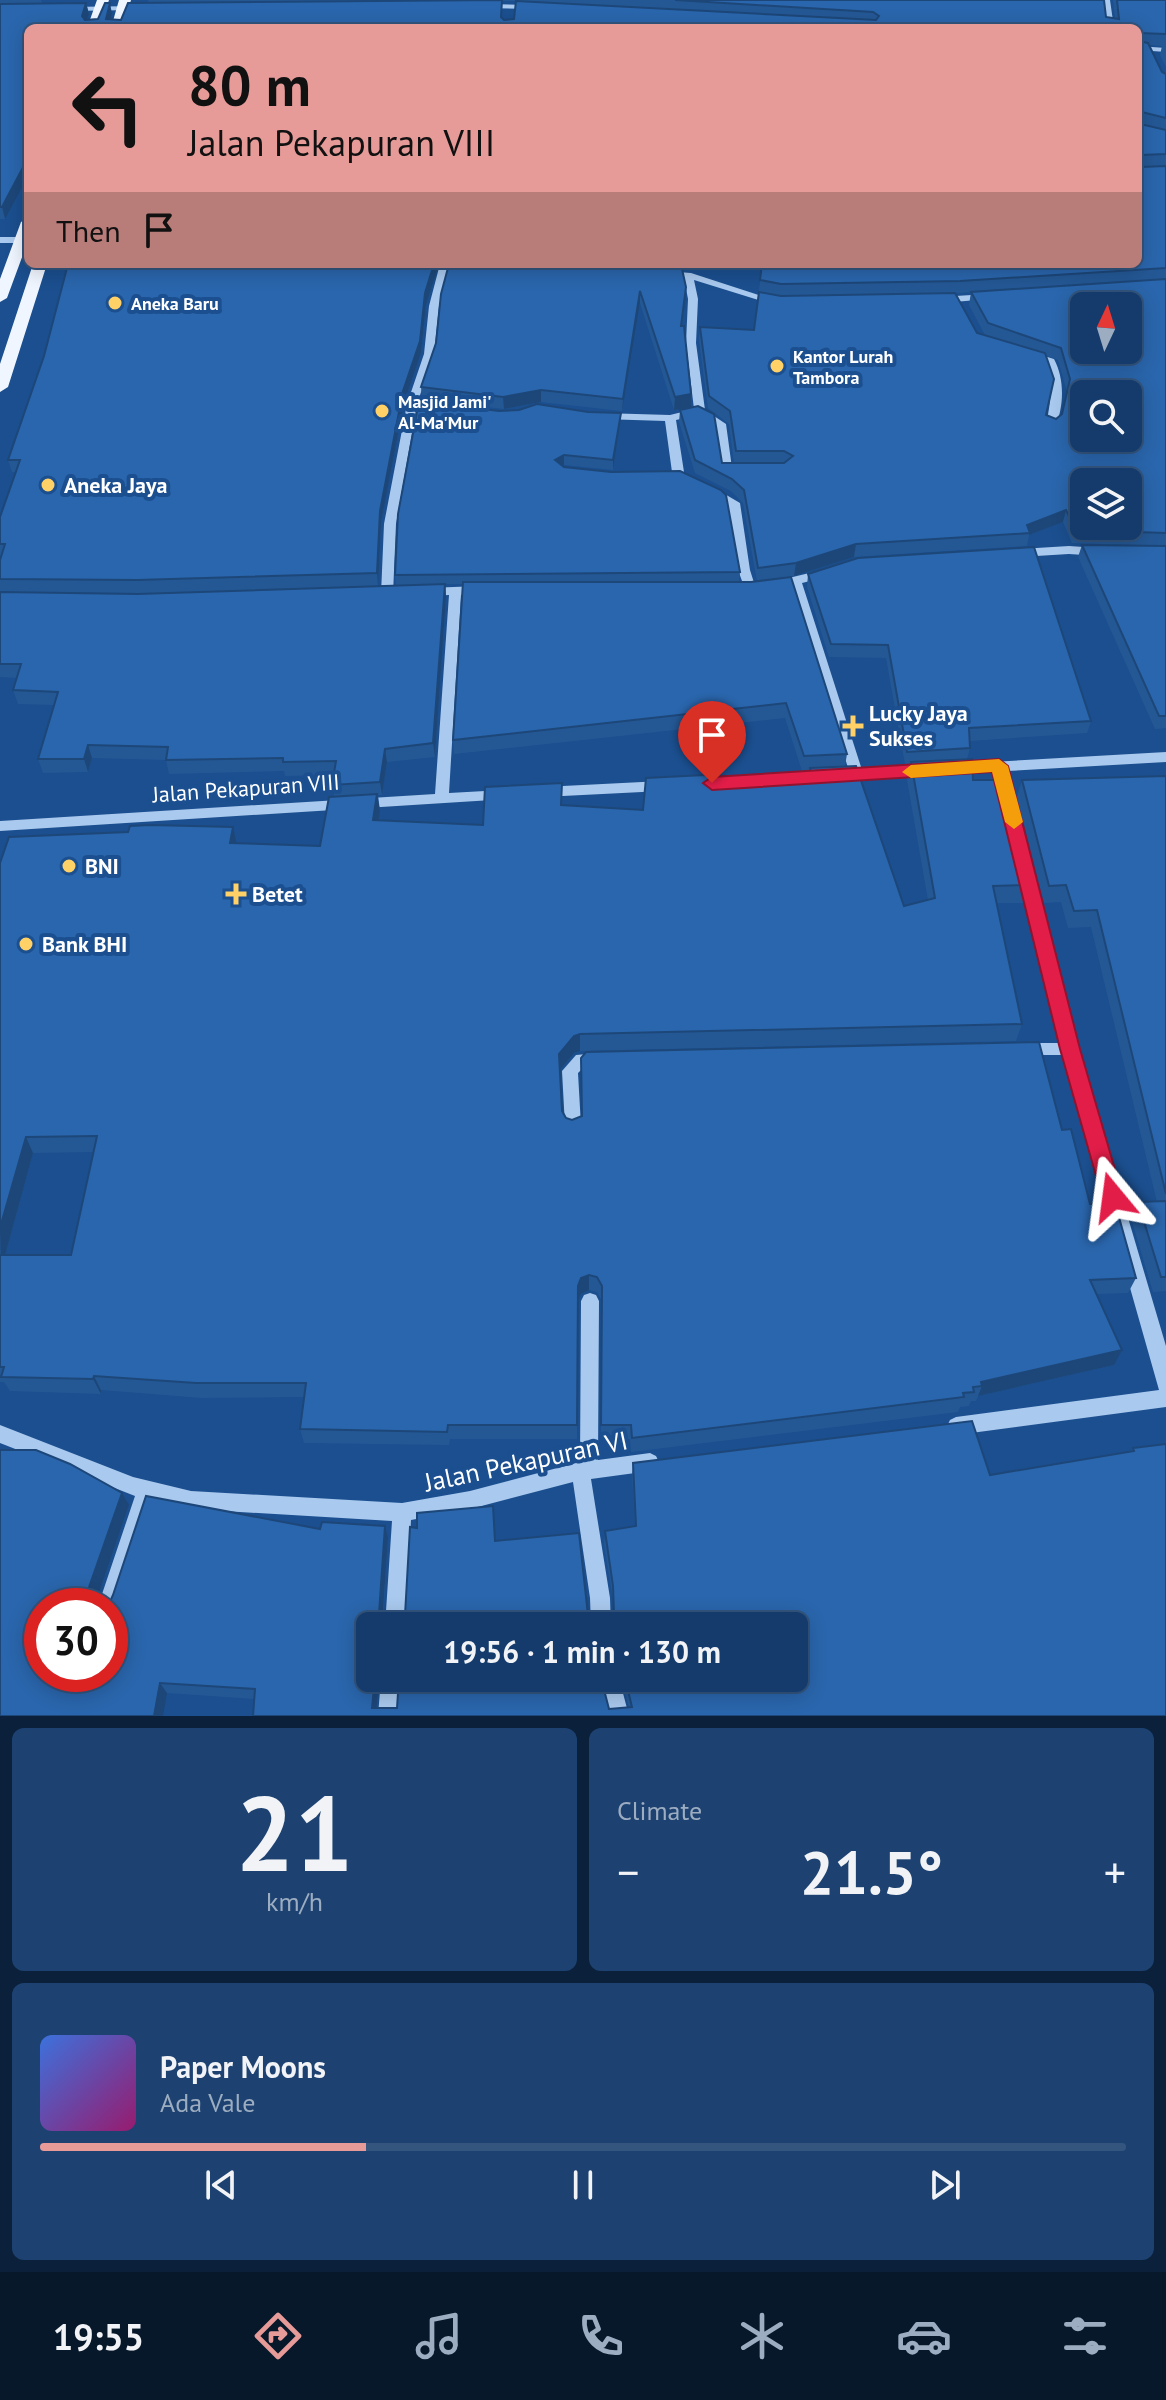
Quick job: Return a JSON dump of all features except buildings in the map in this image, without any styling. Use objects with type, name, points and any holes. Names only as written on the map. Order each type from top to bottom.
[{"type":"main road","points":[[94,24],[101,4]]},
{"type":"main road","points":[[118,24],[124,4]]},
{"type":"main road","points":[[0,298],[24,242]]},
{"type":"main road","points":[[10,271],[32,268]]},
{"type":"main road","points":[[0,387],[39,268]]},
{"type":"street","points":[[1106,0],[1109,24]]},
{"type":"street","points":[[57,9],[101,4],[153,8]]},
{"type":"street","points":[[480,6],[509,11],[538,8]]},
{"type":"street","points":[[1142,48],[1166,50]]},
{"type":"street","points":[[1150,49],[1155,60]]},
{"type":"street","points":[[0,240],[24,240]]},
{"type":"street","points":[[400,594],[390,524],[429,354],[434,306],[444,268]]},
{"type":"street","points":[[657,273],[688,275],[756,298],[795,303]]},
{"type":"street","points":[[688,275],[693,299],[691,343],[700,411]]},
{"type":"street","points":[[928,300],[1000,297]]},
{"type":"street","points":[[958,299],[965,313]]},
{"type":"street","points":[[1019,353],[1041,356],[1050,361],[1054,369],[1059,391],[1051,426]]},
{"type":"street","points":[[588,416],[670,418],[700,411],[721,424],[727,471],[755,471]]},
{"type":"street","points":[[670,418],[688,478]]},
{"type":"street","points":[[663,473],[688,478],[734,503],[744,570],[750,589]]},
{"type":"street","points":[[1008,554],[1069,550],[1108,552]]},
{"type":"street","points":[[734,589],[796,583],[840,569]]},
{"type":"street","points":[[796,583],[857,775]]},
{"type":"street","points":[[371,595],[495,589]]},
{"type":"street","points":[[442,798],[455,591]]},
{"type":"street","points":[[762,781],[1166,757]]},
{"type":"street","points":[[999,766],[1070,1049],[1164,1359],[1166,1385]]},
{"type":"street","name":"Jalan Pekapuran VIII","points":[[0,826],[683,785]]},
{"type":"street","points":[[1002,1050],[1070,1049]]},
{"type":"street","points":[[573,1126],[570,1071],[574,1064],[581,1060],[613,1059]]},
{"type":"street","points":[[590,1301],[585,1470],[600,1612]]},
{"type":"street","points":[[931,1429],[1166,1398]]},
{"type":"street","name":"Jalan Pekapuran VI","points":[[0,1434],[146,1489],[191,1500],[402,1512],[470,1500],[585,1470],[667,1460]]},
{"type":"street","points":[[114,1588],[146,1489]]},
{"type":"street","points":[[396,1612],[402,1512]]},
{"type":"street","points":[[388,1716],[390,1692]]},
{"type":"street","points":[[613,1692],[619,1716]]},
{"type":"slow traffic","points":[[911,772],[999,766],[1014,822]]},
{"type":"place","name":"Aneka Baru","points":[[115,303]]},
{"type":"place","name":"Kantor Lurah Tambora","points":[[777,366]]},
{"type":"place","name":"Masjid Jami' Al-Ma'Mur","points":[[382,411]]},
{"type":"place","name":"Aneka Jaya","points":[[48,485]]},
{"type":"place","name":"Lucky Jaya Sukses","points":[[853,726]]},
{"type":"place","name":"BNI","points":[[69,866]]},
{"type":"place","name":"Betet","points":[[236,894]]},
{"type":"place","name":"Bank BHI","points":[[26,944]]},
{"type":"route","points":[[712,783],[999,766],[1070,1049],[1113,1197]]}]
